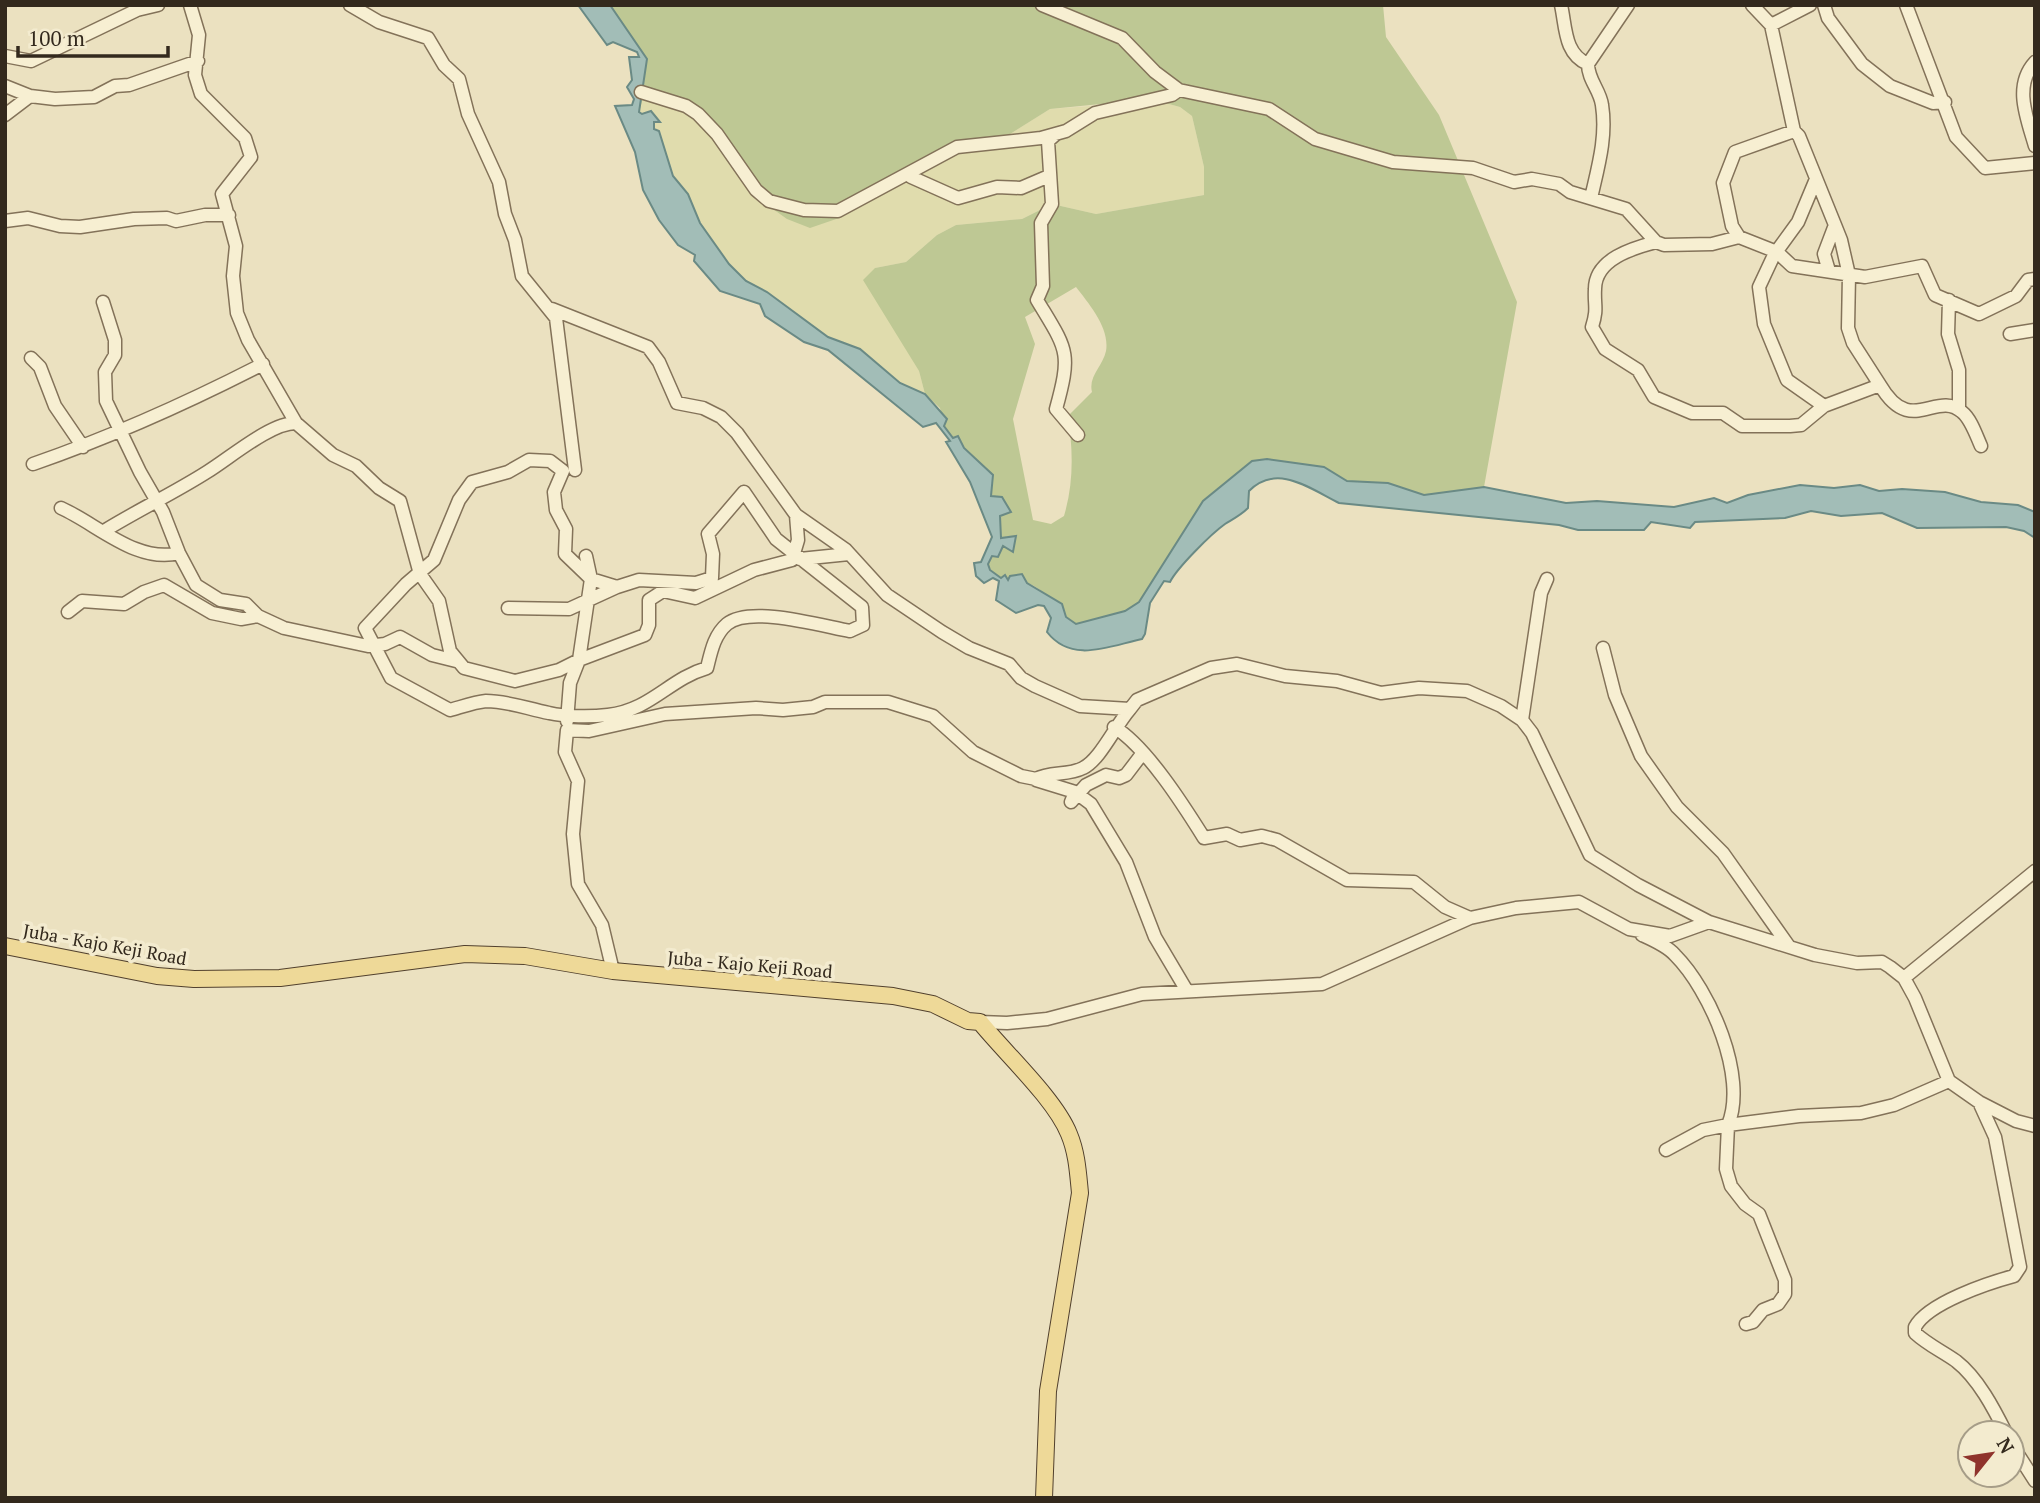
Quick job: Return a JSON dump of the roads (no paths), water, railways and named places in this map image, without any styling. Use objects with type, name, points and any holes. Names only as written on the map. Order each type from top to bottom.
[{"type":"main road","name":"Juba - Kajo Keji Road","points":[[5,946],[158,976],[231,981],[280,978],[465,954],[525,956],[612,971],[893,996],[933,1004],[968,1021],[980,1022]]},
{"type":"main road","points":[[980,1022],[1062,1122],[1077,1160],[1080,1193],[1048,1391],[1044,1498]]},
{"type":"street","points":[[5,56],[32,61],[137,10],[158,5]]},
{"type":"street","points":[[190,5],[199,36],[195,75],[201,94],[239,131],[251,157],[222,194],[236,246],[233,276],[237,313],[296,423],[333,455],[356,466],[379,488],[400,501],[420,574],[439,601],[450,651],[464,668],[515,681],[559,670],[645,635],[649,625],[649,600],[663,591],[695,598],[754,570],[792,560],[849,554]]},
{"type":"street","points":[[350,5],[379,22],[428,37],[444,65],[459,79],[468,114],[499,182],[522,276],[552,309],[556,318],[575,470]]},
{"type":"street","points":[[1561,5],[1565,36],[1580,61],[1588,64]]},
{"type":"street","points":[[1591,198],[1604,126],[1602,102],[1588,75],[1588,64],[1628,5]]},
{"type":"street","points":[[1752,5],[1771,25],[1794,131],[1799,136],[1842,240],[1849,275],[1848,328],[1853,343],[1889,400],[1912,412],[1945,406],[1959,408],[1981,446]]},
{"type":"street","points":[[1771,25],[1810,5]]},
{"type":"street","points":[[1824,5],[1828,18],[1867,69],[1890,86],[1918,99],[1933,103],[1945,102]]},
{"type":"street","points":[[1906,5],[1914,20],[1919,45],[1945,102],[1956,137],[1984,168],[2035,163]]},
{"type":"street","points":[[1045,6],[1122,38],[1155,72],[1179,90],[1269,109],[1315,139],[1393,162],[1473,168],[1514,183],[1532,179],[1559,184],[1570,192],[1626,209],[1656,242]]},
{"type":"street","points":[[5,86],[30,96],[55,99],[94,97],[115,86],[129,85],[198,61]]},
{"type":"street","points":[[2035,62],[2024,77],[2022,93],[2035,146]]},
{"type":"street","points":[[1155,72],[1158,99]]},
{"type":"street","points":[[1078,435],[1056,409],[1068,363],[1065,351],[1037,300],[1043,286],[1041,223],[1052,204],[1048,141],[1096,113],[1158,99],[1179,90]]},
{"type":"street","points":[[642,92],[692,109],[717,134],[764,197],[783,206],[804,210],[843,210],[881,185],[898,180],[957,147],[1056,134]]},
{"type":"street","points":[[5,115],[30,96]]},
{"type":"street","points":[[1739,237],[1732,226],[1723,183],[1735,152],[1794,131]]},
{"type":"street","points":[[911,177],[958,198],[971,197],[997,187],[1021,188],[1049,176]]},
{"type":"street","points":[[1816,179],[1798,222],[1777,252],[1759,287],[1765,324],[1787,380],[1824,406]]},
{"type":"street","points":[[5,221],[28,218],[40,223],[80,227],[134,219],[167,218],[176,222],[205,215],[229,215]]},
{"type":"street","points":[[1829,271],[1824,254],[1835,225]]},
{"type":"street","points":[[1880,385],[1824,406],[1801,425],[1742,426],[1723,413],[1692,413],[1654,397],[1637,370],[1605,349],[1592,327],[1598,307],[1594,288],[1601,272],[1629,249],[1656,242],[1703,245],[1739,237],[1777,252],[1792,266],[1865,277],[1922,266],[1935,295],[1979,314],[2016,296],[2028,280],[2035,279]]},
{"type":"street","points":[[1949,300],[1948,334],[1959,370],[1959,408]]},
{"type":"street","points":[[103,302],[115,340],[115,355],[105,372],[106,401],[196,585],[220,600],[246,604],[258,616],[284,628],[368,646],[385,645],[400,637],[432,655],[456,661]]},
{"type":"street","points":[[552,309],[648,347],[659,362],[677,402],[703,408],[721,416],[737,433],[796,515],[849,554],[887,595],[951,638],[1009,664],[1021,678],[1035,686],[1080,706],[1130,709]]},
{"type":"street","points":[[2010,334],[2035,330]]},
{"type":"street","points":[[31,358],[40,367],[55,406],[83,447]]},
{"type":"street","points":[[33,464],[83,447],[186,402],[263,364]]},
{"type":"street","points":[[104,531],[269,432],[286,423],[296,423]]},
{"type":"street","points":[[508,608],[569,610],[617,587],[639,580],[696,583],[712,579],[713,554],[708,534],[744,492],[776,539],[862,607],[863,625],[850,631],[749,615],[728,623],[713,642],[707,668],[686,674],[669,690],[642,708],[608,715],[552,714],[516,704],[484,701],[450,710],[391,678],[365,628],[406,584],[434,560],[459,500],[472,482],[508,472],[529,460],[550,461],[563,471],[554,492],[556,510],[566,529],[565,554],[591,579],[617,587]]},
{"type":"street","points":[[61,508],[138,551],[169,556],[179,553]]},
{"type":"street","points":[[792,560],[798,540],[796,515]]},
{"type":"street","points":[[586,556],[591,579],[585,603],[579,660],[569,682],[565,752],[578,781],[573,834],[578,884],[602,925],[612,971]]},
{"type":"street","points":[[1522,720],[1541,593],[1547,579]]},
{"type":"street","points":[[68,612],[82,601],[124,604],[144,592],[164,585],[212,613],[241,619],[258,616]]},
{"type":"street","points":[[1603,648],[1613,678],[1615,695],[1641,756],[1677,807],[1723,853],[1788,945]]},
{"type":"street","points":[[1036,779],[1043,775],[1061,775],[1082,769],[1097,759],[1114,727],[1137,700],[1212,667],[1237,664],[1285,676],[1337,681],[1381,693],[1419,688],[1467,691],[1501,706],[1522,720],[1532,733],[1590,855],[1638,885],[1709,922],[1838,960],[1882,962],[1904,978],[1949,1081],[1979,1102],[2016,1121],[2035,1126]]},
{"type":"street","points":[[567,730],[589,731],[665,715],[756,708],[783,710],[813,707],[825,702],[888,702],[933,716],[973,752],[1021,776],[1075,792],[1091,804],[1126,863],[1155,937],[1187,991]]},
{"type":"street","points":[[1114,727],[1142,754],[1180,801],[1204,838],[1227,834],[1240,840],[1262,836],[1277,841],[1347,880],[1414,882],[1445,906],[1471,918]]},
{"type":"street","points":[[1075,792],[1071,802],[1086,785],[1105,775],[1119,778],[1126,775],[1142,754]]},
{"type":"street","points":[[1904,978],[2035,870]]},
{"type":"street","points":[[980,1022],[1007,1023],[1047,1018],[1142,995],[1322,984],[1471,918],[1571,901],[1675,954],[1711,1012],[1727,1048],[1733,1078],[1726,1169],[1731,1186],[1745,1204],[1759,1214],[1785,1280],[1785,1294],[1778,1304],[1763,1310],[1753,1322],[1746,1324]]},
{"type":"street","points":[[1629,929],[1670,936],[1709,922]]},
{"type":"street","points":[[1666,1150],[1703,1130],[1799,1116],[1861,1113],[1894,1105],[1949,1081]]},
{"type":"street","points":[[1979,1102],[1996,1137],[2020,1267],[2014,1276],[1988,1283],[1939,1307],[1915,1327],[1915,1333],[1932,1349],[1956,1362],[1978,1386],[1998,1419]]},
{"type":"street","points":[[2029,1465],[2035,1481]]},
{"type":"water","points":[[578,5],[610,5],[647,59],[639,112],[642,114],[651,111],[660,122],[654,122],[654,129],[659,131],[673,176],[688,194],[700,223],[729,264],[746,281],[767,292],[828,337],[860,349],[900,383],[925,394],[947,419],[944,426],[953,438],[958,436],[964,448],[993,475],[991,496],[1002,497],[1011,512],[1000,516],[1001,538],[1016,536],[1013,552],[1003,546],[998,557],[992,556],[988,564],[990,570],[1001,578],[1005,575],[1008,580],[1010,576],[1022,574],[1027,583],[1062,604],[1066,617],[1076,624],[1125,611],[1139,602],[1203,501],[1252,461],[1267,459],[1324,467],[1347,481],[1388,483],[1424,495],[1484,487],[1566,503],[1597,501],[1674,507],[1714,498],[1727,503],[1748,495],[1800,485],[1834,488],[1860,485],[1879,491],[1902,489],[1945,492],[1981,502],[2018,505],[2035,512],[2035,538],[2024,531],[2006,527],[1917,528],[1882,513],[1841,516],[1811,511],[1785,518],[1695,522],[1690,528],[1651,522],[1644,530],[1578,530],[1559,525],[1339,503],[1305,485],[1271,479],[1249,491],[1248,508],[1203,543],[1170,582],[1164,581],[1150,603],[1142,639],[1092,650],[1068,648],[1047,632],[1051,618],[1044,606],[1038,605],[1016,613],[996,600],[999,581],[993,578],[984,583],[976,576],[974,563],[981,562],[992,537],[970,482],[946,442],[950,441],[936,423],[923,427],[828,350],[804,342],[765,316],[760,304],[720,291],[694,261],[695,255],[678,245],[659,220],[643,190],[635,152],[615,106],[632,105],[634,99],[627,87],[632,80],[629,57],[639,57],[637,52],[613,42],[607,45]]}]
